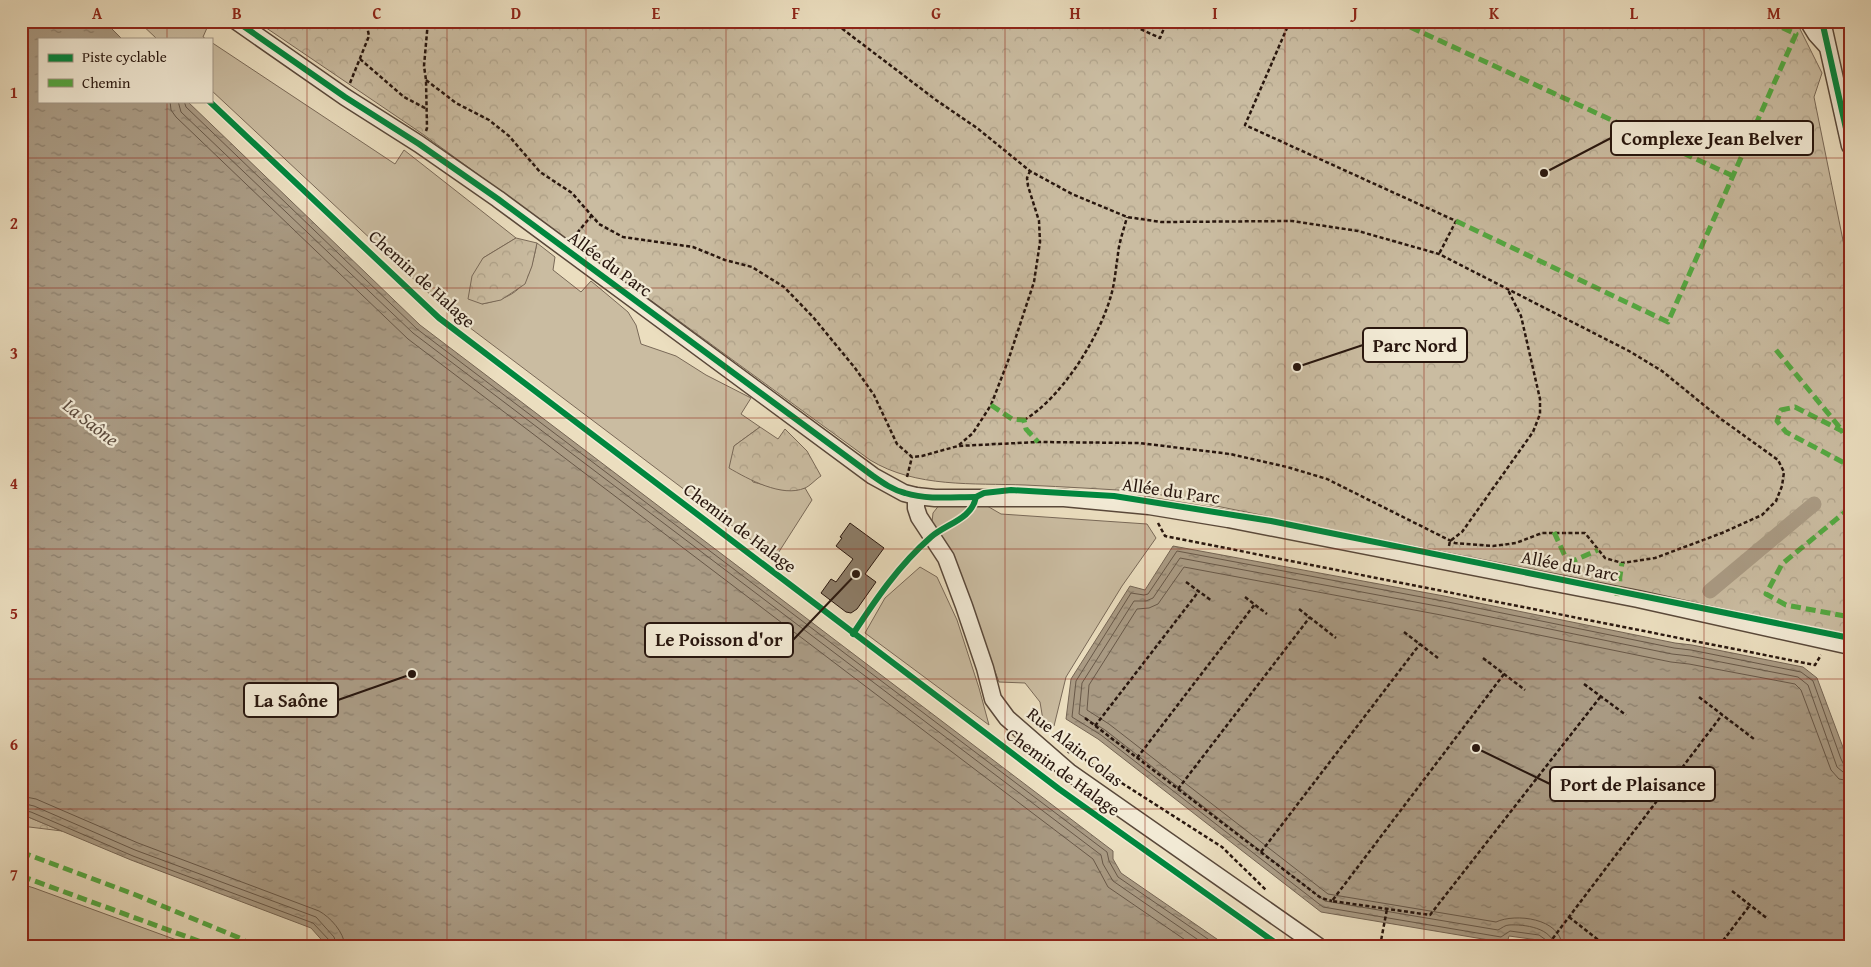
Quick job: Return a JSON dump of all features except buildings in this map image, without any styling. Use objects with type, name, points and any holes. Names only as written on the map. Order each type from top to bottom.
[{"type":"street","name":"Allée du Parc","points":[[236,21],[345,97],[419,144],[873,476],[897,490],[915,488],[935,498],[1064,498],[1149,506],[1228,519],[1638,599],[1850,646]]},
{"type":"street","points":[[1808,21],[1827,46]]},
{"type":"street","points":[[1822,21],[1827,46],[1846,106],[1850,146]]},
{"type":"street","name":"Rue Alain Colas","points":[[915,488],[916,508],[919,517],[946,558],[985,668],[993,699],[1007,718],[1061,764],[1325,943]]},
{"type":"path","points":[[345,97],[369,36],[366,21]]},
{"type":"path","points":[[419,144],[427,128],[424,66],[428,21]]},
{"type":"path","points":[[426,80],[456,103],[496,125],[509,136],[540,172],[572,193],[599,224],[623,237],[693,247],[726,260],[752,267],[784,287],[813,317],[855,368],[874,395],[897,444],[912,457],[958,446],[1038,442],[1139,443],[1230,454],[1287,467],[1327,479],[1455,543],[1493,546],[1516,542],[1542,533],[1585,533],[1605,558],[1622,563],[1655,558],[1722,534],[1762,515],[1776,501],[1782,486],[1784,472],[1778,460],[1721,420],[1662,371],[1628,351],[1439,254],[1358,231],[1292,222],[1161,222],[1127,217],[1072,194],[1030,171],[977,128],[832,21]]},
{"type":"path","points":[[1123,21],[1160,38],[1167,21]]},
{"type":"path","points":[[1290,21],[1245,125],[1456,221],[1439,254]]},
{"type":"path","points":[[360,59],[404,97],[427,109]]},
{"type":"path","points":[[958,446],[973,433],[991,405],[1008,361],[1034,282],[1040,242],[1039,222],[1028,186],[1030,171]]},
{"type":"path","points":[[564,249],[592,215]]},
{"type":"path","points":[[1024,420],[1054,393],[1083,357],[1103,320],[1113,291],[1118,252],[1127,217]]},
{"type":"path","points":[[1450,541],[1462,532],[1533,432],[1540,414],[1540,399],[1521,316],[1507,289]]},
{"type":"path","points":[[912,457],[907,479],[915,488]]},
{"type":"path","points":[[1149,506],[1166,536],[1815,665],[1830,641]]},
{"type":"path","points":[[1449,562],[1450,541]]},
{"type":"path","points":[[1186,582],[1212,602]]},
{"type":"path","points":[[1096,726],[1199,591]]},
{"type":"path","points":[[1245,597],[1267,614]]},
{"type":"path","points":[[1137,758],[1254,604]]},
{"type":"path","points":[[1299,608],[1336,638]]},
{"type":"path","points":[[1178,789],[1310,617]]},
{"type":"path","points":[[1404,632],[1438,658]]},
{"type":"path","points":[[1261,852],[1420,644]]},
{"type":"path","points":[[1483,658],[1525,690]]},
{"type":"path","points":[[1332,902],[1504,674]]},
{"type":"path","points":[[1584,684],[1626,715]]},
{"type":"path","points":[[1085,718],[1321,898],[1332,902],[1430,915],[1601,696]]},
{"type":"path","points":[[1699,697],[1754,739]]},
{"type":"path","points":[[1578,946],[1550,942],[1722,715]]},
{"type":"path","points":[[1061,764],[1070,750],[1222,847],[1272,896]]},
{"type":"path","points":[[1732,891],[1768,919]]},
{"type":"path","points":[[1719,946],[1750,905]]},
{"type":"path","points":[[1380,946],[1387,910]]},
{"type":"path","points":[[1569,917],[1606,946]]},
{"type":"path","points":[[1325,943],[1365,946]]},
{"type":"green space","points":[[138,21],[210,21],[203,37],[204,38],[156,38]]},
{"type":"green space","points":[[256,21],[1791,21],[1800,29],[1822,73],[1814,97],[1850,275],[1850,634],[1147,492],[1025,485],[965,484],[926,480],[888,469],[870,460],[424,135]]},
{"type":"green space","points":[[212,43],[395,164],[404,150],[516,238],[483,258],[482,304],[507,297],[522,285],[531,268],[537,243],[555,257],[553,270],[581,292],[591,281],[628,312],[636,325],[641,344],[676,356],[706,375],[751,398],[741,414],[760,427],[734,446],[753,482],[784,490],[805,488],[812,500],[775,558],[449,312],[212,91]]},
{"type":"green space","points":[[516,238],[537,243],[532,266],[525,284],[501,300],[482,304],[468,299],[472,276],[483,258]]},
{"type":"green space","points":[[760,427],[778,439],[785,429],[807,451],[821,476],[805,488],[786,491],[766,486],[729,468],[734,446]]},
{"type":"green space","points":[[982,503],[1001,514],[1147,524],[1156,538],[1122,586],[1066,677],[1054,726],[1045,732],[1040,702],[1025,683],[999,682],[952,556],[932,522],[933,513],[940,504]]},
{"type":"green space","points":[[920,567],[937,577],[957,620],[989,725],[865,633],[885,598]]},
{"type":"green space","points":[[21,814],[62,831],[21,826]]},
{"type":"green space","points":[[21,884],[34,888],[193,946],[21,946]]},
{"type":"water","points":[[21,21],[104,21],[121,38],[38,38],[38,102],[188,102],[420,325],[1113,851],[1113,859],[1121,873],[1227,946],[327,946],[311,928],[131,860],[21,814]]},
{"type":"water","points":[[1173,546],[1444,596],[1803,667],[1817,678],[1850,766],[1850,946],[1545,946],[1538,940],[1509,936],[1507,943],[1321,912],[1098,739],[1066,719],[1071,679],[1130,586],[1145,590]]},
{"type":"waterway","points":[[1710,591],[1814,504]]},
{"type":"marked path","points":[[1397,21],[1733,176]]},
{"type":"marked path","points":[[1456,221],[1668,322],[1796,34],[1768,21]]},
{"type":"marked path","points":[[1776,350],[1841,429]]},
{"type":"marked path","points":[[991,405],[1012,419],[1024,420],[1026,429],[1038,442]]},
{"type":"marked path","points":[[1850,446],[1842,431],[1795,407],[1781,410],[1777,421],[1786,432],[1850,466]]},
{"type":"marked path","points":[[1850,508],[1782,564],[1766,594],[1786,605],[1850,617]]},
{"type":"marked path","points":[[1554,532],[1565,556],[1573,561],[1598,550]]},
{"type":"marked path","points":[[1617,596],[1622,563]]},
{"type":"marked path","points":[[21,852],[136,895],[242,939],[251,946]]},
{"type":"marked path","points":[[21,876],[212,946]]},
{"type":"cycle path","points":[[236,21],[345,97],[419,144],[498,199],[884,484],[901,492],[923,497],[976,497]]},
{"type":"cycle path","points":[[1822,21],[1847,133],[1850,133]]},
{"type":"cycle path","name":"Chemin de Halage","points":[[210,102],[439,318],[1059,789],[1280,946]]},
{"type":"cycle path","points":[[853,634],[879,595],[898,571],[931,537],[964,516],[974,505],[976,497],[984,493],[1011,490],[1114,496],[1271,521],[1850,638]]},
{"type":"place","name":"Complexe Jean Belver","points":[[1544,173]]},
{"type":"place","name":"Parc Nord","points":[[1297,367]]},
{"type":"place","name":"Le Poisson d'or","points":[[856,574]]},
{"type":"place","name":"La Saône","points":[[412,674]]},
{"type":"place","name":"Port de Plaisance","points":[[1476,748]]}]
